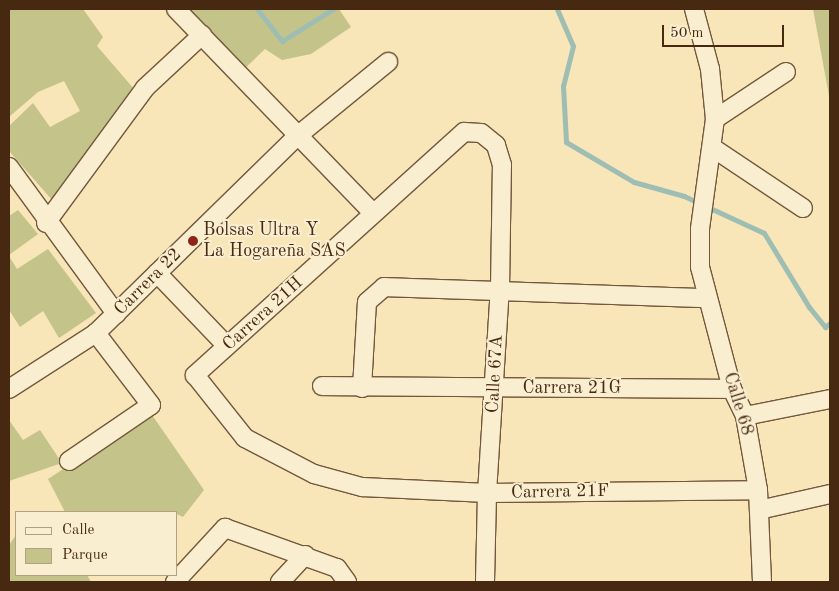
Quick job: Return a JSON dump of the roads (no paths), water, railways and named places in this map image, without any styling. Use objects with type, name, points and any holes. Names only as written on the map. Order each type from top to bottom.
[{"type":"street","points":[[176,9],[296,137],[373,213]]},
{"type":"street","points":[[694,9],[710,69],[715,119],[713,148],[803,208]]},
{"type":"street","points":[[46,223],[145,88],[202,35]]},
{"type":"street","name":"Carrera 22","points":[[9,389],[96,333],[296,137],[388,62]]},
{"type":"street","points":[[715,119],[786,72]]},
{"type":"street","name":"Calle 67A","points":[[464,132],[481,133],[496,145],[502,165],[500,289],[488,492],[485,582]]},
{"type":"street","name":"Carrera 21H","points":[[195,375],[464,132]]},
{"type":"street","name":"Calle 68","points":[[713,148],[700,228],[705,298],[732,389],[745,416],[758,490],[762,582]]},
{"type":"street","points":[[9,167],[46,223],[116,314]]},
{"type":"street","points":[[157,273],[227,346]]},
{"type":"street","points":[[362,388],[367,302],[384,287],[500,289],[705,298]]},
{"type":"street","points":[[69,461],[151,405],[96,333]]},
{"type":"street","name":"Carrera 21F","points":[[195,375],[245,438],[314,474],[362,487],[488,492],[758,490]]},
{"type":"street","name":"Carrera 21G","points":[[322,386],[362,388],[732,389]]},
{"type":"street","points":[[745,416],[830,399]]},
{"type":"street","points":[[759,510],[830,494]]},
{"type":"street","points":[[175,582],[213,537],[226,528],[336,568],[347,582]]},
{"type":"street","points":[[280,582],[304,555]]},
{"type":"waterway","points":[[257,9],[282,41],[333,9]]},
{"type":"waterway","points":[[557,9],[573,46],[563,86],[566,142],[634,182],[684,196],[764,233],[809,307],[825,327],[830,323]]},
{"type":"place","name":"Bolsas Ultra Y La Hogareña SAS","points":[[193,241]]}]
